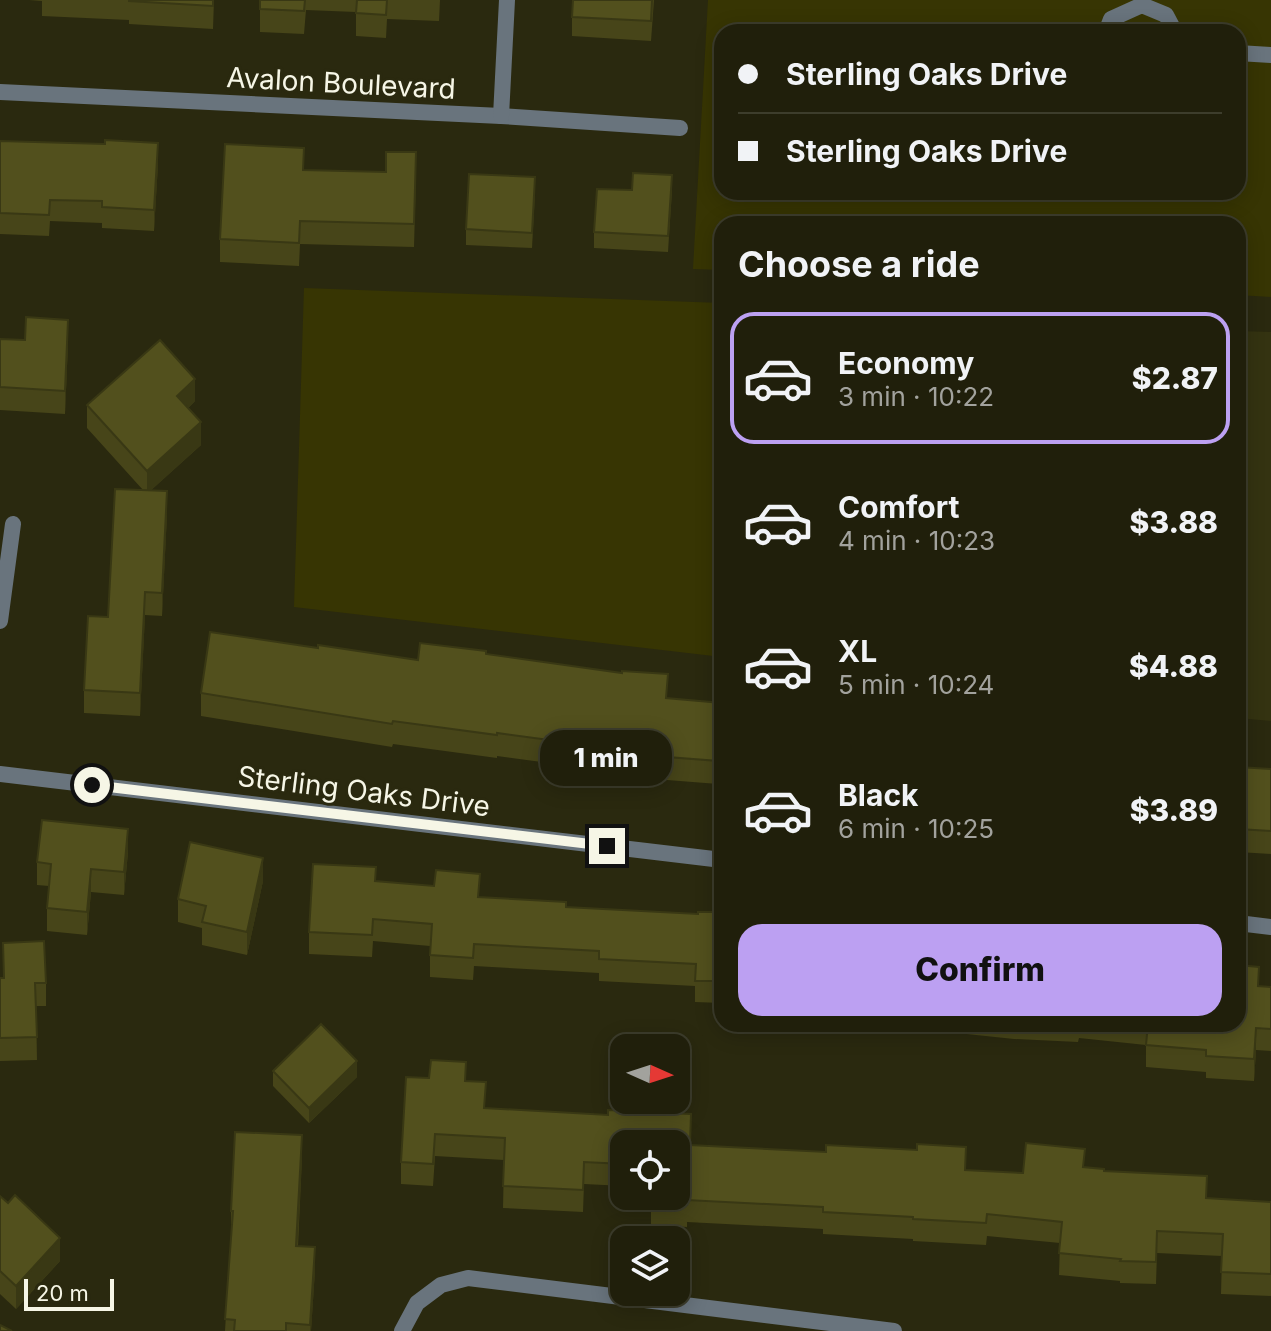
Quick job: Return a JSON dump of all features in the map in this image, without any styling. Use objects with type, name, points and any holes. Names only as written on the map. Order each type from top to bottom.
[{"type":"street","points":[[501,116],[507,0]]},
{"type":"street","points":[[1109,24],[1111,19],[1142,5],[1166,15],[1171,24]]},
{"type":"street","points":[[1246,53],[1271,55]]},
{"type":"street","name":"Avalon Boulevard","points":[[0,92],[501,116],[680,128]]},
{"type":"street","points":[[0,621],[13,524]]},
{"type":"street","name":"Sterling Oaks Drive","points":[[0,774],[714,859]]},
{"type":"street","points":[[1246,924],[1271,927]]},
{"type":"street","points":[[402,1331],[417,1303],[441,1285],[468,1278],[894,1331]]},
{"type":"shaded area","points":[[708,0],[1271,0],[1271,297],[1246,295],[1246,216],[714,216],[714,270],[693,269]]},
{"type":"shaded area","points":[[304,288],[714,303],[714,656],[294,607]]},
{"type":"shaded area","points":[[1246,331],[1271,332],[1271,721],[1246,719]]},
{"type":"building","points":[[213,0],[213,6],[129,1]]},
{"type":"building","points":[[260,0],[305,0],[304,11],[260,9]]},
{"type":"building","points":[[357,0],[387,0],[386,15],[356,13]]},
{"type":"building","points":[[573,0],[652,0],[651,21],[572,17]]},
{"type":"building","points":[[105,140],[158,143],[154,210],[102,207],[102,201],[50,200],[49,215],[0,213],[0,141],[105,144]]},
{"type":"building","points":[[225,144],[304,148],[303,170],[386,172],[386,152],[416,152],[414,224],[300,221],[299,243],[220,239]]},
{"type":"building","points":[[633,173],[672,175],[668,236],[594,232],[597,189],[632,190]]},
{"type":"building","points":[[469,174],[535,177],[532,233],[466,229]]},
{"type":"building","points":[[26,317],[68,320],[65,391],[0,387],[0,339],[25,340]]},
{"type":"building","points":[[160,340],[195,379],[177,396],[201,422],[147,471],[87,405]]},
{"type":"building","points":[[115,489],[167,491],[162,593],[145,592],[140,693],[84,690],[88,616],[108,617]]},
{"type":"building","points":[[210,632],[418,660],[420,643],[622,673],[668,674],[666,698],[714,702],[714,761],[616,753],[617,749],[497,733],[393,721],[392,724],[201,693]]},
{"type":"building","points":[[1246,767],[1271,769],[1271,831],[1246,829]]},
{"type":"building","points":[[42,820],[128,829],[124,872],[91,869],[87,912],[47,908],[51,864],[37,862]]},
{"type":"building","points":[[190,842],[263,858],[247,932],[202,922],[206,906],[178,899]]},
{"type":"building","points":[[313,864],[376,867],[375,881],[434,886],[436,870],[480,874],[478,897],[566,902],[566,907],[698,914],[714,912],[714,981],[695,981],[696,964],[599,959],[599,951],[474,944],[473,958],[430,955],[432,924],[373,919],[372,935],[309,932]]},
{"type":"building","points":[[44,941],[46,983],[35,983],[37,1037],[0,1038],[3,943]]},
{"type":"building","points":[[1246,966],[1259,967],[1258,986],[1271,987],[1271,1029],[1256,1028],[1254,1059],[1206,1056],[1206,1050],[1146,1045],[1147,1032],[1246,1032]]},
{"type":"building","points":[[321,1024],[357,1061],[309,1108],[273,1071]]},
{"type":"building","points":[[431,1060],[466,1062],[465,1081],[486,1082],[484,1108],[608,1115],[608,1110],[610,1114],[691,1114],[690,1145],[690,1130],[610,1130],[610,1163],[584,1162],[583,1190],[503,1186],[505,1138],[435,1134],[433,1164],[401,1162],[406,1077],[429,1078]]},
{"type":"building","points":[[235,1132],[302,1135],[296,1246],[315,1247],[310,1325],[286,1323],[286,1331],[234,1331],[235,1320],[225,1319]]},
{"type":"building","points":[[1026,1143],[1085,1149],[1083,1167],[1104,1171],[1207,1176],[1206,1198],[1271,1202],[1271,1274],[1221,1272],[1223,1234],[1157,1231],[1156,1262],[1120,1261],[1059,1253],[1062,1222],[987,1214],[986,1223],[913,1219],[823,1212],[823,1207],[690,1200],[690,1145],[826,1152],[826,1145],[917,1150],[917,1144],[966,1147],[965,1170],[1023,1173]]},
{"type":"building","points":[[15,1195],[60,1238],[16,1286],[0,1271],[0,1196],[8,1203]]},
{"type":"route","points":[[92,785],[607,846]]}]
